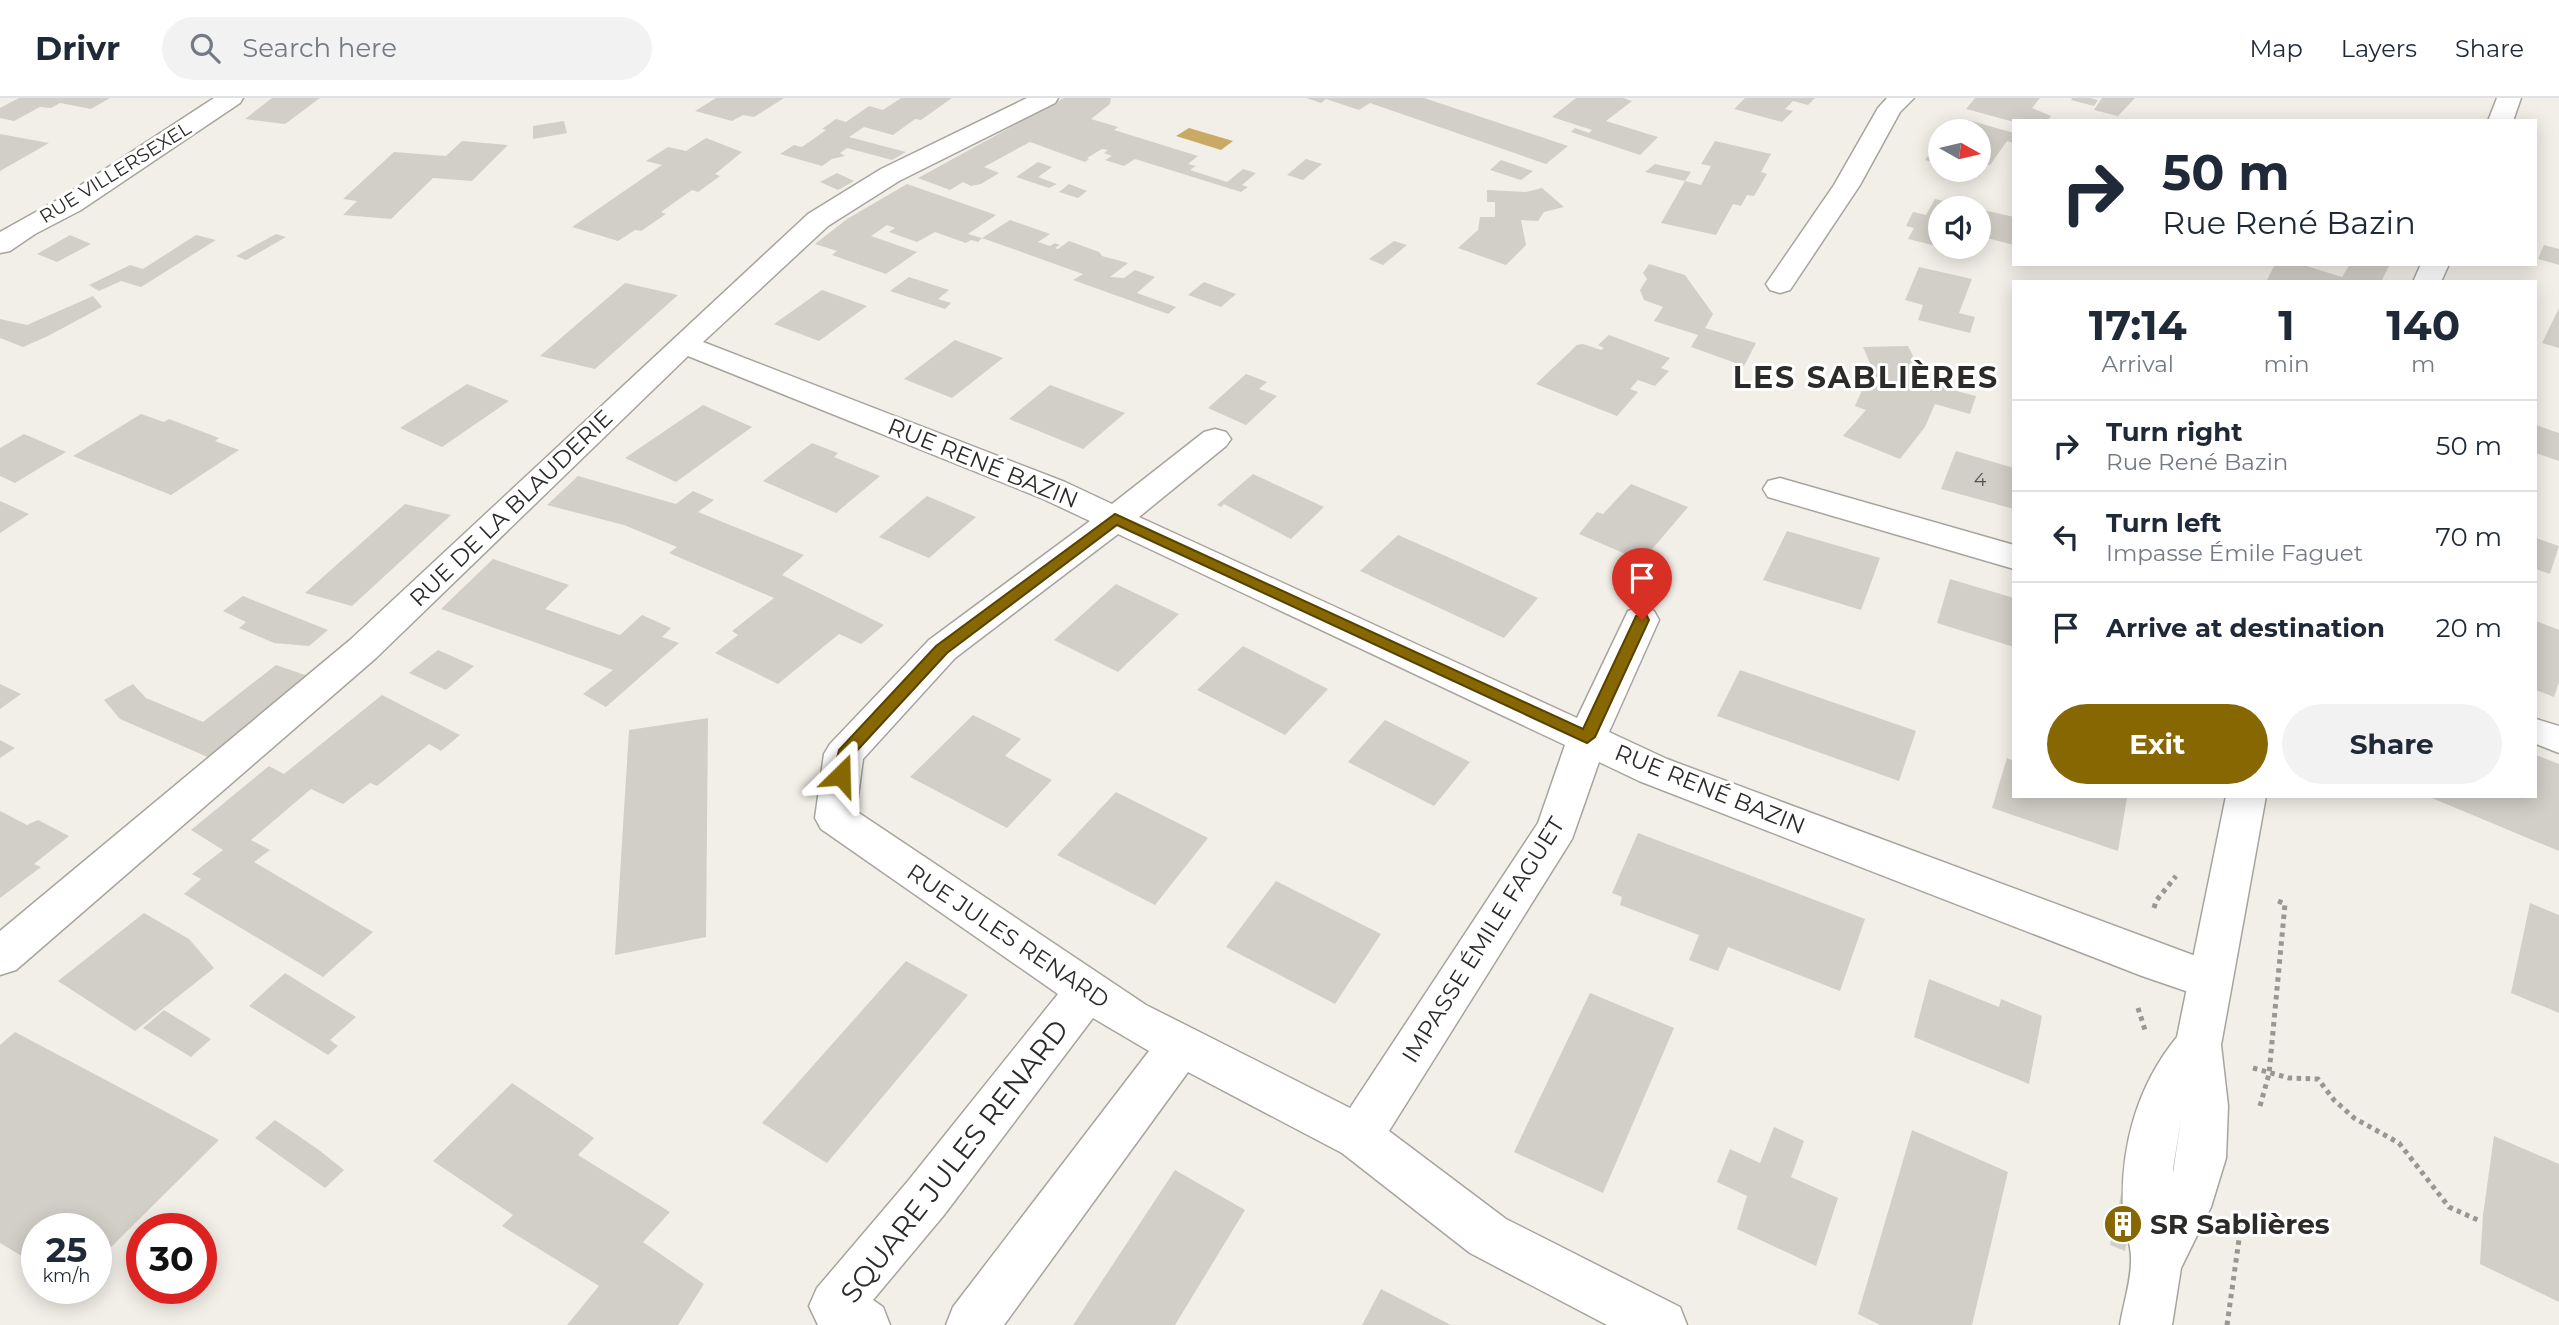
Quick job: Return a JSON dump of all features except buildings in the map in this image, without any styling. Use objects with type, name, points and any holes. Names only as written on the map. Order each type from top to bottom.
[{"type":"street","name":"RUE VILLERSEXEL","points":[[0,245],[25,228],[71,204],[230,98]]},
{"type":"street","name":"RUE DE LA BLAUDERIE","points":[[0,957],[363,649],[818,219],[890,175],[1046,98]]},
{"type":"street","points":[[1780,284],[1847,185],[1890,108],[1902,98]]},
{"type":"street","points":[[2500,119],[2509,98]]},
{"type":"street","name":"RUE RENÉ BAZIN","points":[[681,346],[701,350],[1054,490],[1653,770],[2158,963],[2209,980]]},
{"type":"street","name":"RUE JULES RENARD","points":[[1215,439],[1115,519],[942,649],[844,754],[835,818],[1130,1019],[1359,1137],[1488,1236],[1661,1325]]},
{"type":"street","points":[[1780,489],[2012,556]]},
{"type":"street","name":"IMPASSE ÉMILE FAGUET","points":[[1359,1137],[1557,828],[1587,737],[1642,620]]},
{"type":"street","points":[[2146,1325],[2157,1261],[2180,1225],[2196,1187],[2206,1128],[2205,1086],[2199,1045],[2209,980],[2246,798]]},
{"type":"street","name":"SQUARE JULES RENARD","points":[[864,1325],[835,1306],[926,1198],[1088,990]]},
{"type":"street","points":[[972,1325],[1181,1045]]},
{"type":"lane","points":[[2537,731],[2559,740]]},
{"type":"path","points":[[2199,1045],[2263,1073],[2289,1078],[2318,1079],[2334,1100],[2354,1118],[2399,1143],[2449,1207],[2480,1221]]},
{"type":"shaded area","points":[[1189,128],[1233,141],[1221,150],[1176,136]]},
{"type":"place","name":"SR Sablières","points":[[2123,1224]]},
{"type":"district","name":"LES SABLIÈRES","points":[[1866,378]]},
{"type":"route","points":[[841,775],[844,754],[942,649],[1115,519],[1587,737],[1642,620]]}]
